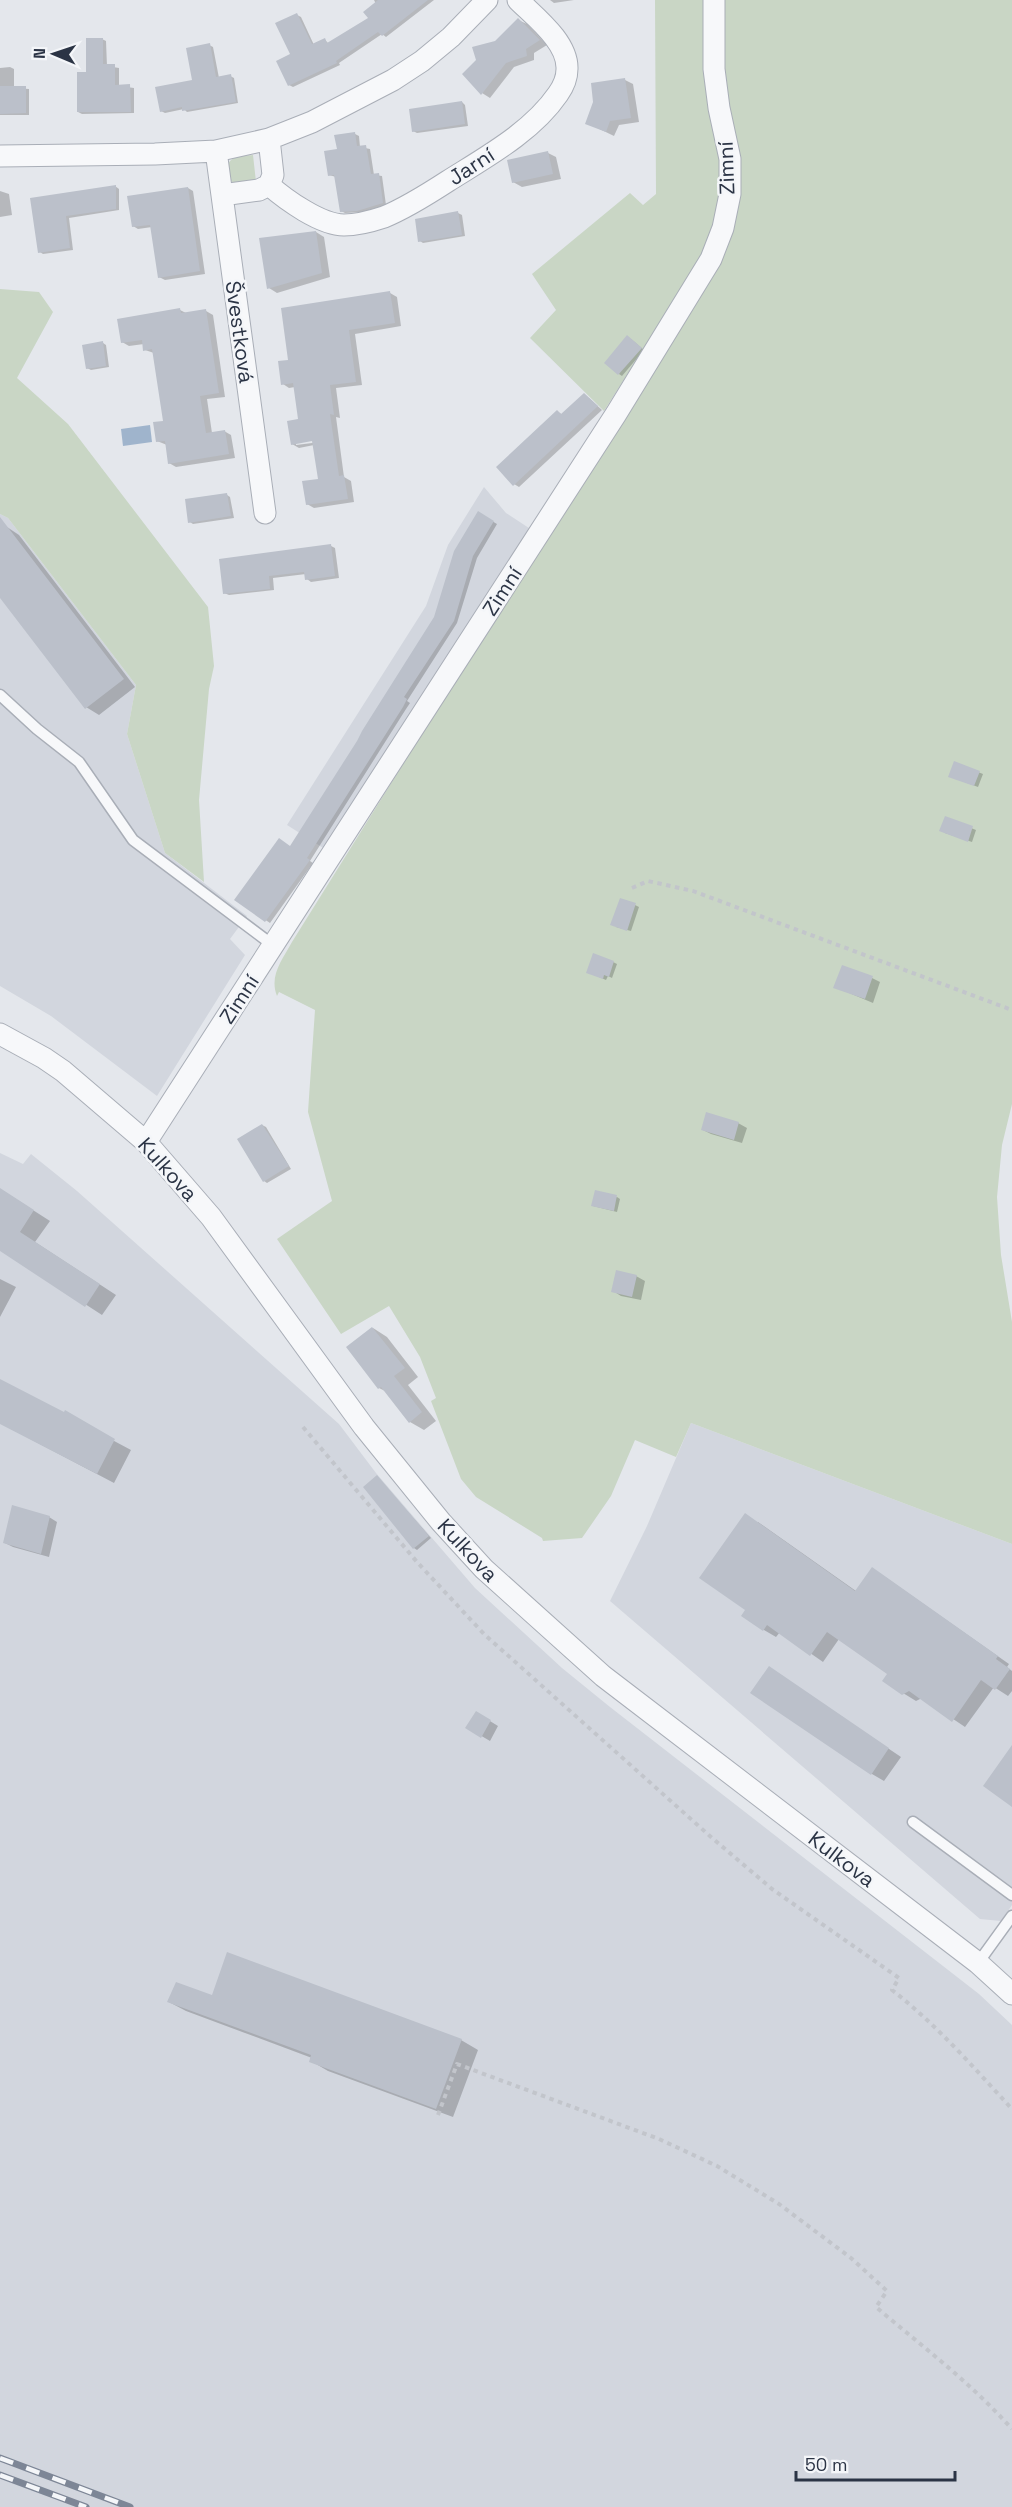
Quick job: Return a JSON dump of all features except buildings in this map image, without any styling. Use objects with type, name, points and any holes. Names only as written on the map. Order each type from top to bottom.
[{"type":"street","points":[[0,156],[216,151],[269,139],[312,122],[393,80],[422,61],[451,37],[487,0]]},
{"type":"street","name":"Jarní","points":[[273,189],[332,224],[344,225],[370,221],[387,216],[426,195],[510,139],[548,106],[559,93],[567,70],[564,51],[518,0]]},
{"type":"street","name":"Zimní","points":[[146,1142],[616,414],[711,259],[723,228],[730,194],[730,159],[719,108],[714,69],[714,0]]},
{"type":"street","points":[[222,195],[273,189],[269,139]]},
{"type":"street","name":"Švestková","points":[[216,151],[265,513]]},
{"type":"street","name":"Kulkova","points":[[0,1034],[63,1071],[146,1142],[211,1216],[364,1427],[441,1522],[484,1569],[603,1676],[978,1963],[1012,1994]]},
{"type":"lane","points":[[0,695],[37,729],[79,762],[133,840],[274,945]]},
{"type":"lane","points":[[914,1822],[1012,1894]]},
{"type":"lane","points":[[978,1963],[1012,1916]]},
{"type":"path","points":[[632,888],[648,881],[693,891],[1012,1010]]},
{"type":"path","points":[[303,1427],[417,1562],[484,1634],[764,1881],[899,1978],[892,1990],[912,2005],[1012,2109]]},
{"type":"path","points":[[438,2115],[457,2064],[659,2139],[717,2166],[779,2204],[851,2258],[887,2291],[876,2307],[980,2395],[1012,2429]]},
{"type":"shaded area","points":[[484,487],[506,513],[535,532],[328,851],[287,825],[426,606],[448,545]]},
{"type":"shaded area","points":[[0,514],[8,518],[136,685],[127,734],[165,853],[247,916],[230,939],[245,955],[157,1096],[51,1016],[0,986]]},
{"type":"shaded area","points":[[0,1153],[23,1164],[31,1154],[77,1191],[339,1424],[376,1473],[475,1588],[562,1668],[979,1994],[1012,2025],[1012,2507],[0,2507]]},
{"type":"shaded area","points":[[691,1423],[1012,1544],[1012,1905],[1001,1921],[980,1919],[610,1601],[647,1526]]},
{"type":"green space","points":[[655,0],[708,0],[720,135],[722,195],[708,247],[604,411],[530,338],[556,310],[532,274],[630,193],[643,205],[656,194]]},
{"type":"green space","points":[[721,0],[1012,0],[1012,1104],[1002,1145],[997,1197],[1001,1255],[1012,1322],[1012,1544],[691,1423],[676,1457],[635,1440],[611,1496],[582,1538],[543,1541],[542,1538],[476,1497],[461,1479],[431,1401],[436,1398],[420,1357],[389,1306],[341,1334],[277,1239],[332,1201],[308,1112],[315,1010],[279,992],[277,996],[275,982],[278,968],[726,238]]},
{"type":"green space","points":[[253,155],[256,182],[234,184],[228,173],[229,162],[235,158]]},
{"type":"green space","points":[[0,289],[39,292],[53,312],[17,378],[68,424],[208,607],[214,666],[209,689],[199,800],[204,882],[165,853],[127,734],[136,685],[8,518],[0,514]]},
{"type":"water","points":[[150,425],[152,442],[123,446],[121,429]]},
{"type":"railway","points":[[0,2458],[130,2507]]},
{"type":"railway","points":[[0,2475],[86,2507]]}]
